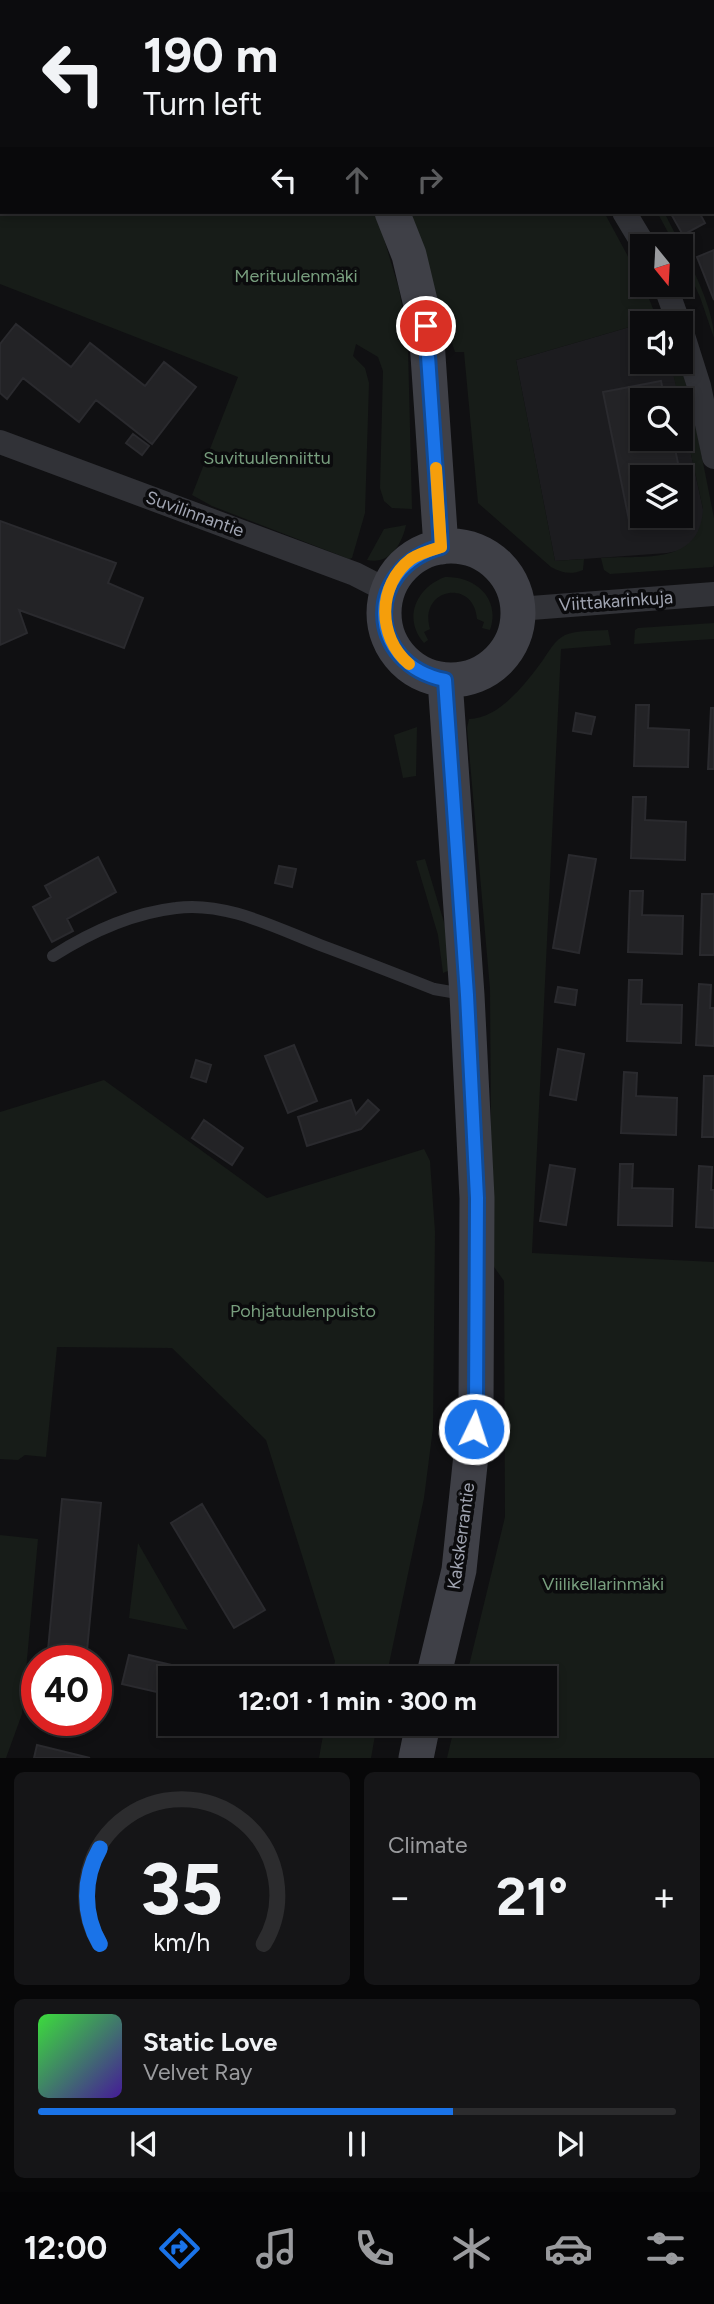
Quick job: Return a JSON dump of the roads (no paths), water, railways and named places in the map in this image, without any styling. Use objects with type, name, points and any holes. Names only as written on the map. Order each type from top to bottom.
[{"type":"street","points":[[393,214],[409,255],[426,326],[441,547]]},
{"type":"street","points":[[625,214],[637,234]]},
{"type":"street","points":[[693,367],[714,457]]},
{"type":"street","name":"Suvilinnantie","points":[[0,442],[355,574],[388,592]]},
{"type":"street","points":[[458,546],[488,557],[501,568],[510,581],[518,609],[516,629],[502,656],[476,675],[461,679],[445,680],[415,669],[393,646],[384,615],[388,592],[400,570],[426,551],[441,547],[458,546]]},
{"type":"street","name":"Viittakarinkuja","points":[[518,609],[714,594]]},
{"type":"street","name":"Kakskerrantie","points":[[436,1666],[459,1570],[476,1407],[477,1198],[467,995],[445,680]]},
{"type":"street","points":[[416,1758],[421,1736]]},
{"type":"lane","points":[[53,956],[80,939],[132,919],[177,907],[212,909],[257,920],[434,989],[467,995]]},
{"type":"park label","name":"Merituulenmäki","points":[[296,276]]},
{"type":"park label","name":"Suvituulenniittu","points":[[267,458]]},
{"type":"park label","name":"Pohjatuulenpuisto","points":[[303,1311]]},
{"type":"park label","name":"Viilikellarinmäki","points":[[603,1584]]}]
